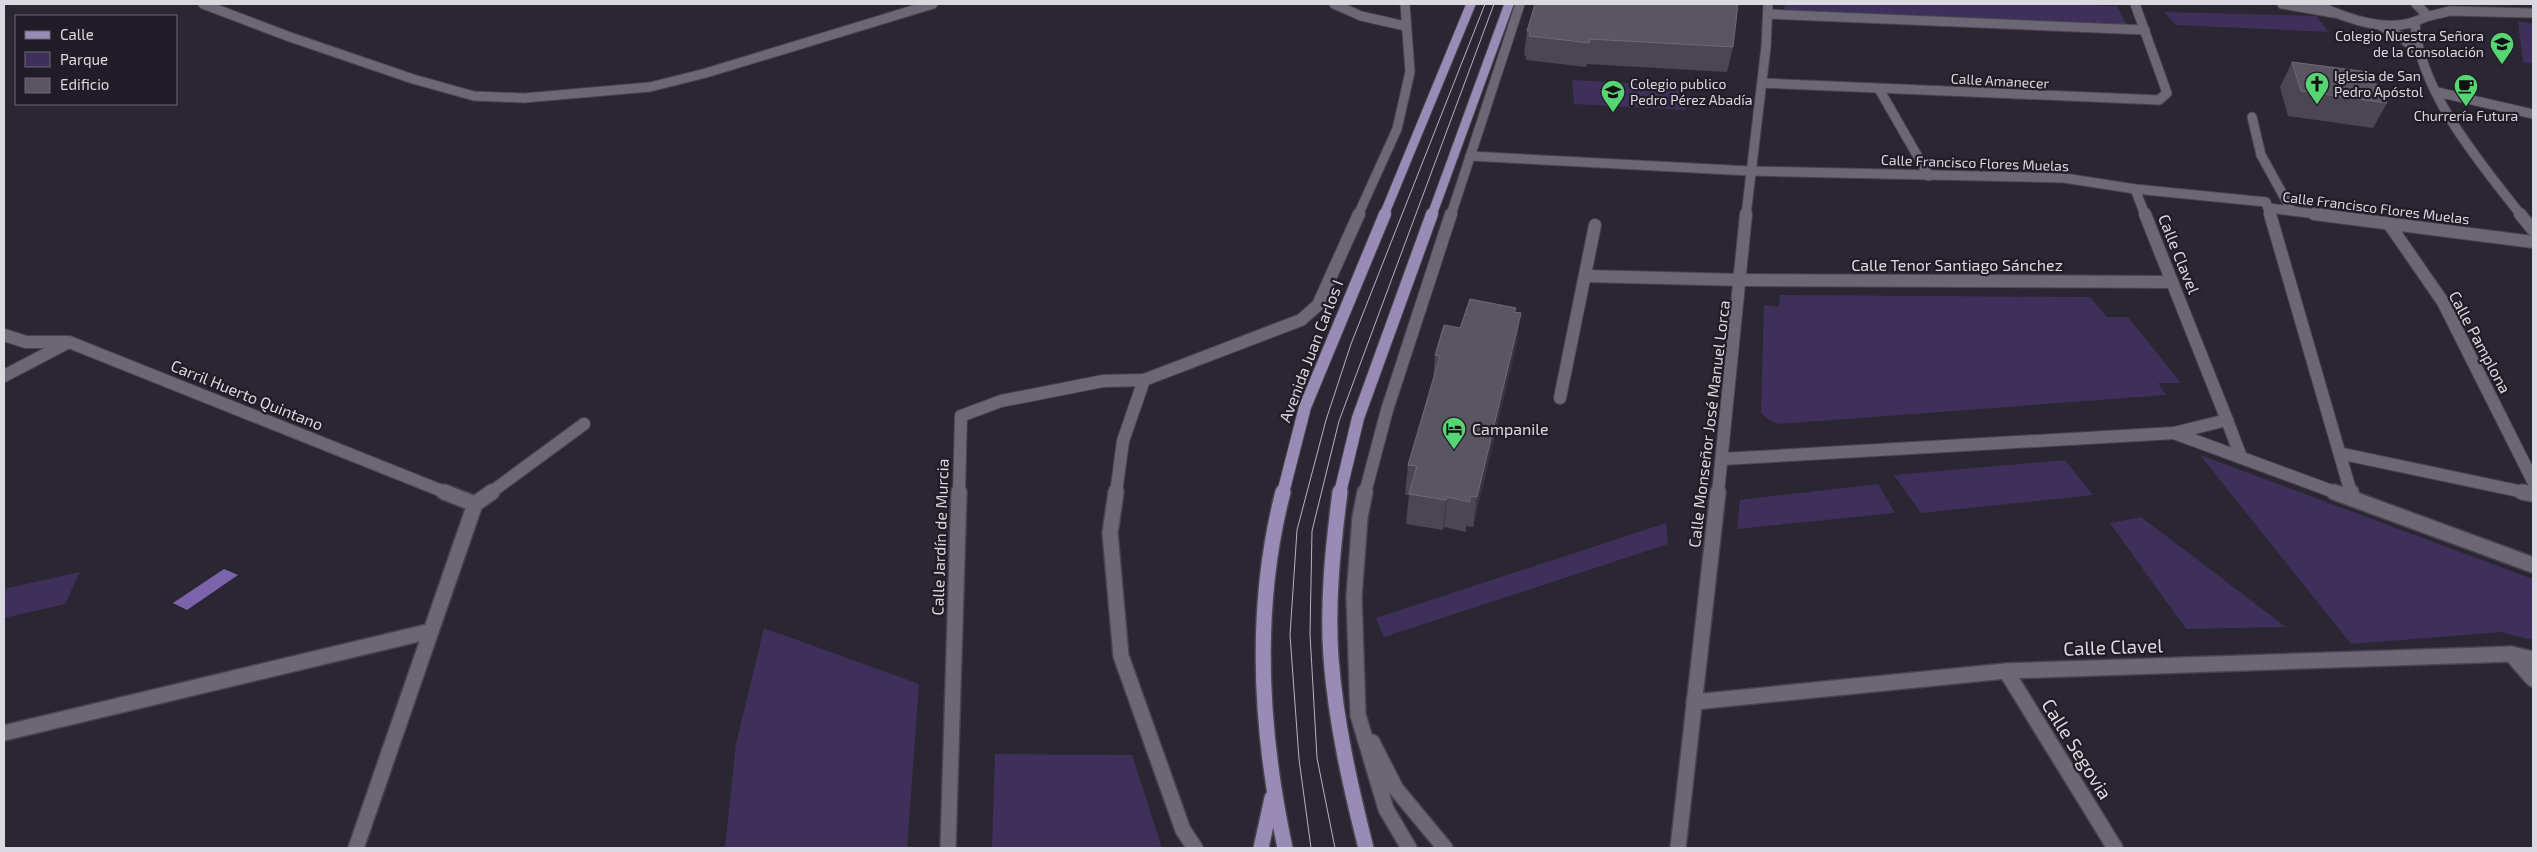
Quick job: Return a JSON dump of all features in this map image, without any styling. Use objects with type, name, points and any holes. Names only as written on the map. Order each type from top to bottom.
[{"type":"main road","name":"Avenida Juan Carlos I","points":[[1284,848],[1273,791],[1266,737],[1264,601],[1274,528],[1285,478],[1305,408],[1472,4]]},
{"type":"main road","points":[[1366,848],[1345,766],[1331,657],[1332,556],[1342,484],[1358,418],[1509,4]]},
{"type":"main road","points":[[1262,848],[1273,791]]},
{"type":"street","points":[[203,4],[290,37],[413,79],[474,96],[524,98],[650,88],[934,4]]},
{"type":"street","points":[[1334,4],[1361,16],[1405,26]]},
{"type":"street","name":"Calle Jardín de Murcia","points":[[948,848],[961,416],[1000,400],[1103,381],[1144,380],[1301,320],[1318,305],[1397,129],[1410,72],[1405,26],[1405,4]]},
{"type":"street","points":[[1409,848],[1386,809],[1358,715],[1354,597],[1360,517],[1369,473],[1387,410],[1520,4]]},
{"type":"street","points":[[1768,9],[2145,30],[2135,4]]},
{"type":"street","points":[[2282,4],[2335,13],[2374,23],[2400,36],[2416,50]]},
{"type":"street","points":[[2315,4],[2335,13]]},
{"type":"street","points":[[2416,4],[2425,12],[2425,17]]},
{"type":"street","name":"Calle Monseñor José Manuel Lorca","points":[[1678,848],[1742,280],[1750,171],[1762,83],[1768,9]]},
{"type":"street","points":[[2374,23],[2415,23],[2425,17],[2450,11],[2533,13]]},
{"type":"street","points":[[2415,23],[2413,34],[2416,50],[2437,92],[2477,157],[2533,230]]},
{"type":"street","name":"Calle Amanecer","points":[[1762,83],[2160,100],[2167,93],[2145,30]]},
{"type":"street","points":[[1879,89],[1929,176]]},
{"type":"street","points":[[2437,92],[2533,114]]},
{"type":"street","points":[[2252,117],[2261,155],[2292,211]]},
{"type":"street","name":"Calle Francisco Flores Muelas","points":[[1470,156],[1750,171],[2064,178],[2135,189],[2266,202],[2268,208],[2533,242]]},
{"type":"street","name":"Calle Clavel","points":[[2135,189],[2241,457]]},
{"type":"street","points":[[2268,208],[2286,277],[2342,454],[2354,499]]},
{"type":"street","name":"Calle Pamplona","points":[[2389,224],[2443,302],[2533,481]]},
{"type":"street","points":[[1560,398],[1595,225]]},
{"type":"street","name":"Calle Tenor Santiago Sánchez","points":[[1585,276],[1742,280],[2172,282]]},
{"type":"street","name":"Carril Huerto Quintano","points":[[4,334],[26,342],[69,342],[475,504]]},
{"type":"street","points":[[4,376],[69,342]]},
{"type":"street","points":[[1144,380],[1123,441],[1110,533],[1121,656],[1183,830],[1195,848]]},
{"type":"street","points":[[1722,459],[2174,432],[2227,420]]},
{"type":"street","points":[[356,848],[475,504],[584,424]]},
{"type":"street","points":[[2174,432],[2533,565]]},
{"type":"street","points":[[2342,454],[2533,494]]},
{"type":"street","points":[[4,734],[431,631]]},
{"type":"street","points":[[2510,654],[2533,678]]},
{"type":"street","name":"Calle Clavel","points":[[1694,702],[2006,671],[2510,654],[2533,659]]},
{"type":"street","name":"Calle Segovia","points":[[2006,671],[2115,848]]},
{"type":"street","points":[[1358,715],[1396,789],[1445,848]]},
{"type":"green space","points":[[1785,4],[2049,4],[2117,6],[2127,25],[1784,10]]},
{"type":"green space","points":[[2164,12],[2316,16],[2329,32],[2176,25]]},
{"type":"green space","points":[[2518,21],[2533,24],[2533,64],[2523,62]]},
{"type":"green space","points":[[1572,80],[1682,86],[1686,110],[1574,104]]},
{"type":"green space","points":[[1780,295],[2090,297],[2107,317],[2128,317],[2181,383],[2158,383],[2166,395],[1779,424],[1769,420],[1761,413],[1764,305],[1779,307]]},
{"type":"green space","points":[[2200,455],[2533,579],[2533,640],[2501,632],[2351,644]]},
{"type":"green space","points":[[2065,460],[2093,495],[1921,513],[1894,475]]},
{"type":"green space","points":[[1878,484],[1895,513],[1737,529],[1740,500]]},
{"type":"green space","points":[[2141,517],[2286,627],[2186,629],[2110,523]]},
{"type":"green space","points":[[1666,523],[1668,544],[1384,637],[1376,618]]},
{"type":"green space","points":[[80,572],[65,604],[4,618],[4,589]]},
{"type":"green space","points":[[764,628],[919,684],[907,848],[725,848],[736,744]]},
{"type":"green space","points":[[995,754],[1132,755],[1162,848],[992,848]]},
{"type":"shaded area","points":[[224,569],[238,575],[187,610],[173,603]]},
{"type":"building","points":[[1535,4],[1738,4],[1733,47],[1589,39],[1590,43],[1529,36],[1530,31],[1527,31]]},
{"type":"building","points":[[2292,62],[2369,72],[2387,103],[2301,91]]},
{"type":"building","name":"Campanile","points":[[1470,299],[1516,308],[1514,312],[1521,313],[1477,497],[1470,496],[1470,502],[1447,497],[1446,500],[1409,494],[1417,466],[1408,465],[1440,356],[1435,355],[1444,325],[1460,328]]},
{"type":"tram line","points":[[1311,848],[1299,759],[1290,635],[1297,530],[1326,420],[1351,344],[1485,4]]},
{"type":"tram line","points":[[1335,848],[1317,758],[1310,634],[1312,531],[1339,421],[1494,4]]},
{"type":"place","name":"Colegio Nuestra Señora de la Consolación","points":[[2502,65]]},
{"type":"place","name":"Iglesia de San Pedro Apóstol","points":[[2317,105]]},
{"type":"place","name":"Churrería Futura","points":[[2466,107]]},
{"type":"place","name":"Colegio publico Pedro Pérez Abadía","points":[[1613,113]]},
{"type":"place","name":"Campanile","points":[[1454,450]]}]
